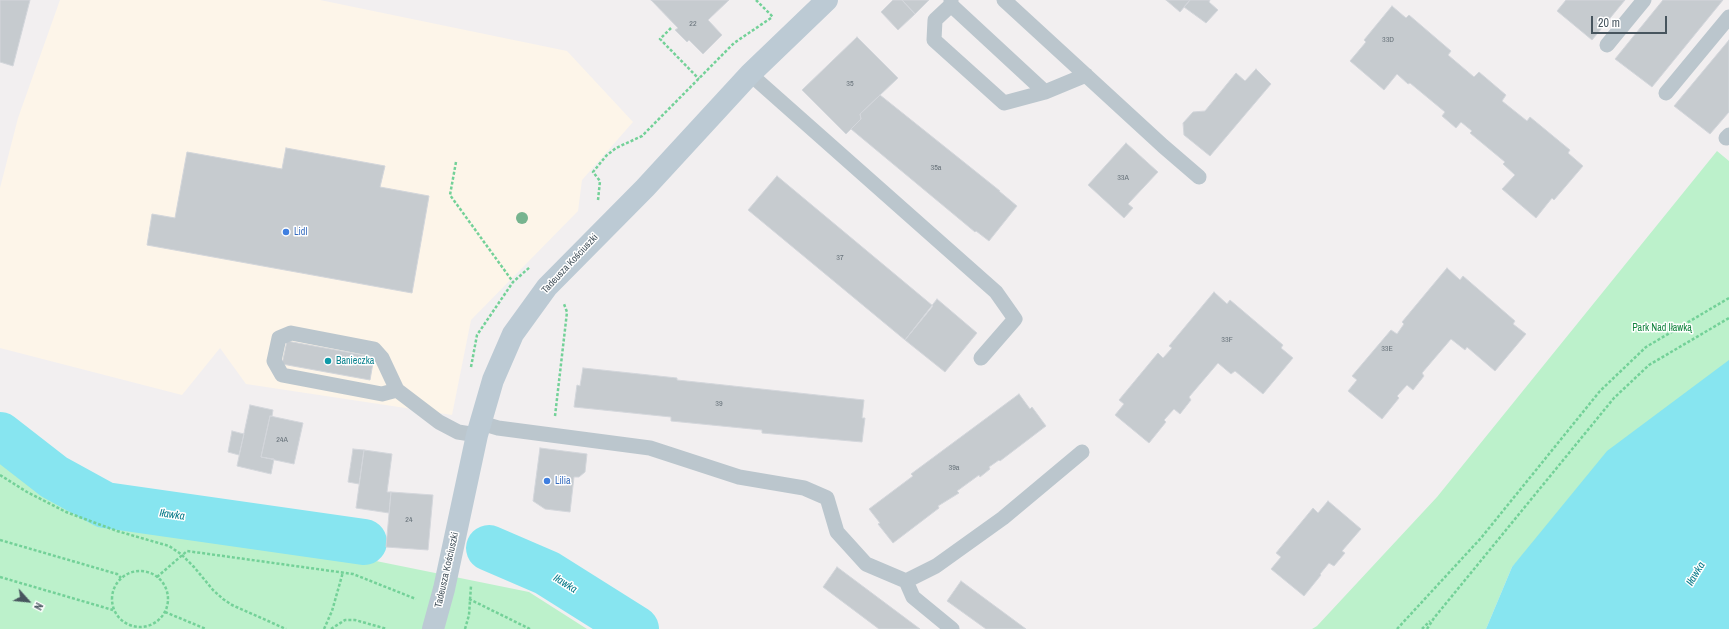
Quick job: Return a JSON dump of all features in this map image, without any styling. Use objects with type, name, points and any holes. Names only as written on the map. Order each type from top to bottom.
[{"type":"main road","name":"Tadeusza Kościuszki","points":[[433,627],[444,589],[479,429],[493,380],[513,334],[547,287],[644,188],[750,74],[827,0]]},
{"type":"lane","points":[[1004,0],[1163,146],[1200,177]]},
{"type":"lane","points":[[1607,45],[1644,0]]},
{"type":"lane","points":[[1045,92],[951,2],[935,20],[934,40],[1004,103],[1045,92],[1086,75]]},
{"type":"lane","points":[[1666,94],[1729,17]]},
{"type":"lane","points":[[750,74],[996,292],[1015,319],[981,358]]},
{"type":"lane","points":[[398,390],[382,394],[282,375],[274,361],[279,338],[291,333],[374,349],[382,358],[398,390],[439,422],[458,432],[498,428],[650,448],[739,477],[809,491],[827,498],[837,532],[866,564],[906,580],[936,566],[1003,518],[1082,452]]},
{"type":"lane","points":[[906,580],[912,597],[952,629]]},
{"type":"path","points":[[756,0],[773,16]]},
{"type":"path","points":[[671,28],[660,39],[699,79]]},
{"type":"path","points":[[456,162],[450,195],[513,282]]},
{"type":"path","points":[[1397,629],[1481,538],[1600,391],[1646,348],[1729,298]]},
{"type":"path","points":[[553,435],[567,312],[562,300]]},
{"type":"path","points":[[1427,629],[1434,618],[1614,398],[1649,366],[1729,318]]},
{"type":"path","points":[[0,475],[27,492],[66,512],[117,531],[169,546],[181,554],[223,599],[232,605],[286,629]]},
{"type":"path","points":[[0,540],[117,574],[121,578]]},
{"type":"path","points":[[157,577],[181,554],[187,551],[353,574],[421,600]]},
{"type":"path","points":[[143,571],[157,577],[163,583],[168,597],[165,612],[160,619],[153,624],[136,628],[122,622],[113,610],[112,592],[116,584],[121,578],[128,574],[143,571]]},
{"type":"path","points":[[324,629],[332,611],[343,572]]},
{"type":"path","points":[[0,577],[113,610]]},
{"type":"path","points":[[465,629],[469,615],[471,584]]},
{"type":"path","points":[[444,589],[470,599],[530,629]]},
{"type":"path","points":[[165,612],[206,629]]},
{"type":"path","points":[[1422,629],[1434,618]]},
{"type":"path","points":[[330,629],[345,620],[356,620],[387,629]]},
{"type":"shaded area","points":[[60,0],[320,0],[567,51],[633,122],[582,180],[578,211],[471,320],[452,415],[246,384],[220,348],[182,395],[0,348],[0,188],[18,118]]},
{"type":"green space","name":"Park Nad Iławką","points":[[1717,151],[1729,161],[1729,362],[1512,567],[1486,629],[1312,629],[1317,626],[1437,497]]},
{"type":"green space","points":[[0,454],[112,517],[376,561],[529,592],[587,629],[0,629]]},
{"type":"water","points":[[1729,360],[1729,629],[1486,629],[1512,567],[1607,451]]},
{"type":"building","points":[[0,0],[30,0],[13,66],[0,62]]},
{"type":"building","points":[[651,0],[729,0],[708,20],[722,35],[703,54],[689,40],[687,42],[675,30],[678,28]]},
{"type":"building","points":[[893,0],[902,0],[915,14],[898,30],[881,12]]},
{"type":"building","points":[[902,0],[929,0],[915,14]]},
{"type":"building","points":[[1166,0],[1190,0],[1180,12]]},
{"type":"building","points":[[1190,0],[1210,0],[1209,2],[1218,10],[1206,23],[1184,7]]},
{"type":"building","points":[[1566,0],[1625,0],[1592,40],[1557,11]]},
{"type":"building","points":[[1663,0],[1723,0],[1652,87],[1615,59]]},
{"type":"building","points":[[1392,6],[1406,18],[1409,15],[1451,51],[1448,55],[1474,77],[1479,72],[1506,95],[1502,101],[1527,121],[1530,117],[1570,150],[1568,153],[1583,166],[1554,200],[1552,198],[1536,218],[1502,189],[1515,175],[1503,164],[1505,162],[1470,133],[1472,131],[1461,122],[1456,128],[1442,116],[1445,112],[1397,74],[1384,90],[1350,61],[1366,42],[1364,40]]},
{"type":"building","points":[[857,37],[898,78],[860,114],[861,119],[846,134],[802,90]]},
{"type":"building","points":[[1729,40],[1729,112],[1710,134],[1674,106]]},
{"type":"building","points":[[1256,69],[1271,84],[1210,156],[1184,135],[1183,123],[1193,112],[1205,111],[1236,73],[1245,81]]},
{"type":"building","points":[[880,95],[1017,206],[989,241],[976,231],[975,232],[851,129],[861,119],[860,114]]},
{"type":"building","points":[[1126,143],[1158,172],[1128,204],[1133,208],[1124,218],[1088,185]]},
{"type":"building","name":"Lidl","points":[[286,148],[385,166],[380,187],[429,196],[412,293],[147,245],[152,214],[175,218],[187,152],[282,169]]},
{"type":"building","points":[[777,176],[933,306],[905,340],[748,210]]},
{"type":"building","points":[[1447,268],[1460,280],[1463,276],[1515,321],[1513,324],[1526,334],[1495,371],[1467,347],[1465,350],[1451,339],[1422,373],[1424,376],[1413,390],[1407,385],[1397,396],[1399,398],[1382,419],[1348,391],[1357,380],[1352,376],[1391,330],[1397,334],[1404,324],[1402,322]]},
{"type":"building","points":[[1214,292],[1227,304],[1230,300],[1283,345],[1281,348],[1293,358],[1263,394],[1235,371],[1231,374],[1218,363],[1189,397],[1191,400],[1180,414],[1174,409],[1164,420],[1166,422],[1149,443],[1115,415],[1124,404],[1119,400],[1158,353],[1163,358],[1172,348],[1169,346]]},
{"type":"building","points":[[937,299],[977,333],[945,372],[905,340]]},
{"type":"building","name":"Banieczka","points":[[287,341],[374,357],[370,380],[282,364]]},
{"type":"building","points":[[583,368],[677,378],[677,380],[864,400],[862,418],[865,418],[862,442],[762,433],[762,430],[671,421],[671,417],[574,407],[577,385],[580,386]]},
{"type":"building","points":[[1019,394],[1030,409],[1032,407],[1046,426],[1000,461],[999,460],[989,467],[990,469],[980,477],[979,475],[957,491],[959,493],[938,506],[939,508],[893,543],[878,524],[880,523],[869,509],[913,476],[911,474]]},
{"type":"building","points":[[250,405],[273,410],[272,416],[270,416],[261,457],[274,459],[271,474],[237,466]]},
{"type":"building","points":[[270,416],[303,423],[294,464],[261,457]]},
{"type":"building","points":[[232,431],[244,434],[239,455],[228,452]]},
{"type":"building","points":[[540,448],[587,454],[585,472],[579,477],[574,477],[570,512],[545,509],[533,501]]},
{"type":"building","points":[[353,449],[364,450],[359,484],[348,482]]},
{"type":"building","points":[[364,450],[392,454],[387,492],[391,492],[389,513],[356,508]]},
{"type":"building","points":[[391,492],[433,495],[428,550],[386,547]]},
{"type":"building","points":[[1328,501],[1361,529],[1342,551],[1345,553],[1334,566],[1329,563],[1304,596],[1271,569],[1281,557],[1276,553],[1313,508],[1318,513]]},
{"type":"building","points":[[837,567],[920,629],[879,629],[823,587]]},
{"type":"building","points":[[961,581],[1026,629],[986,629],[947,601]]},
{"type":"waterway","name":"Iławka","points":[[0,435],[54,477],[105,505],[364,542]]},
{"type":"waterway","name":"Iławka","points":[[489,548],[547,573],[636,629]]},
{"type":"place","name":"Lidl","points":[[286,232]]},
{"type":"place","name":"Banieczka","points":[[328,361]]},
{"type":"place","name":"Lilia","points":[[547,481]]}]
